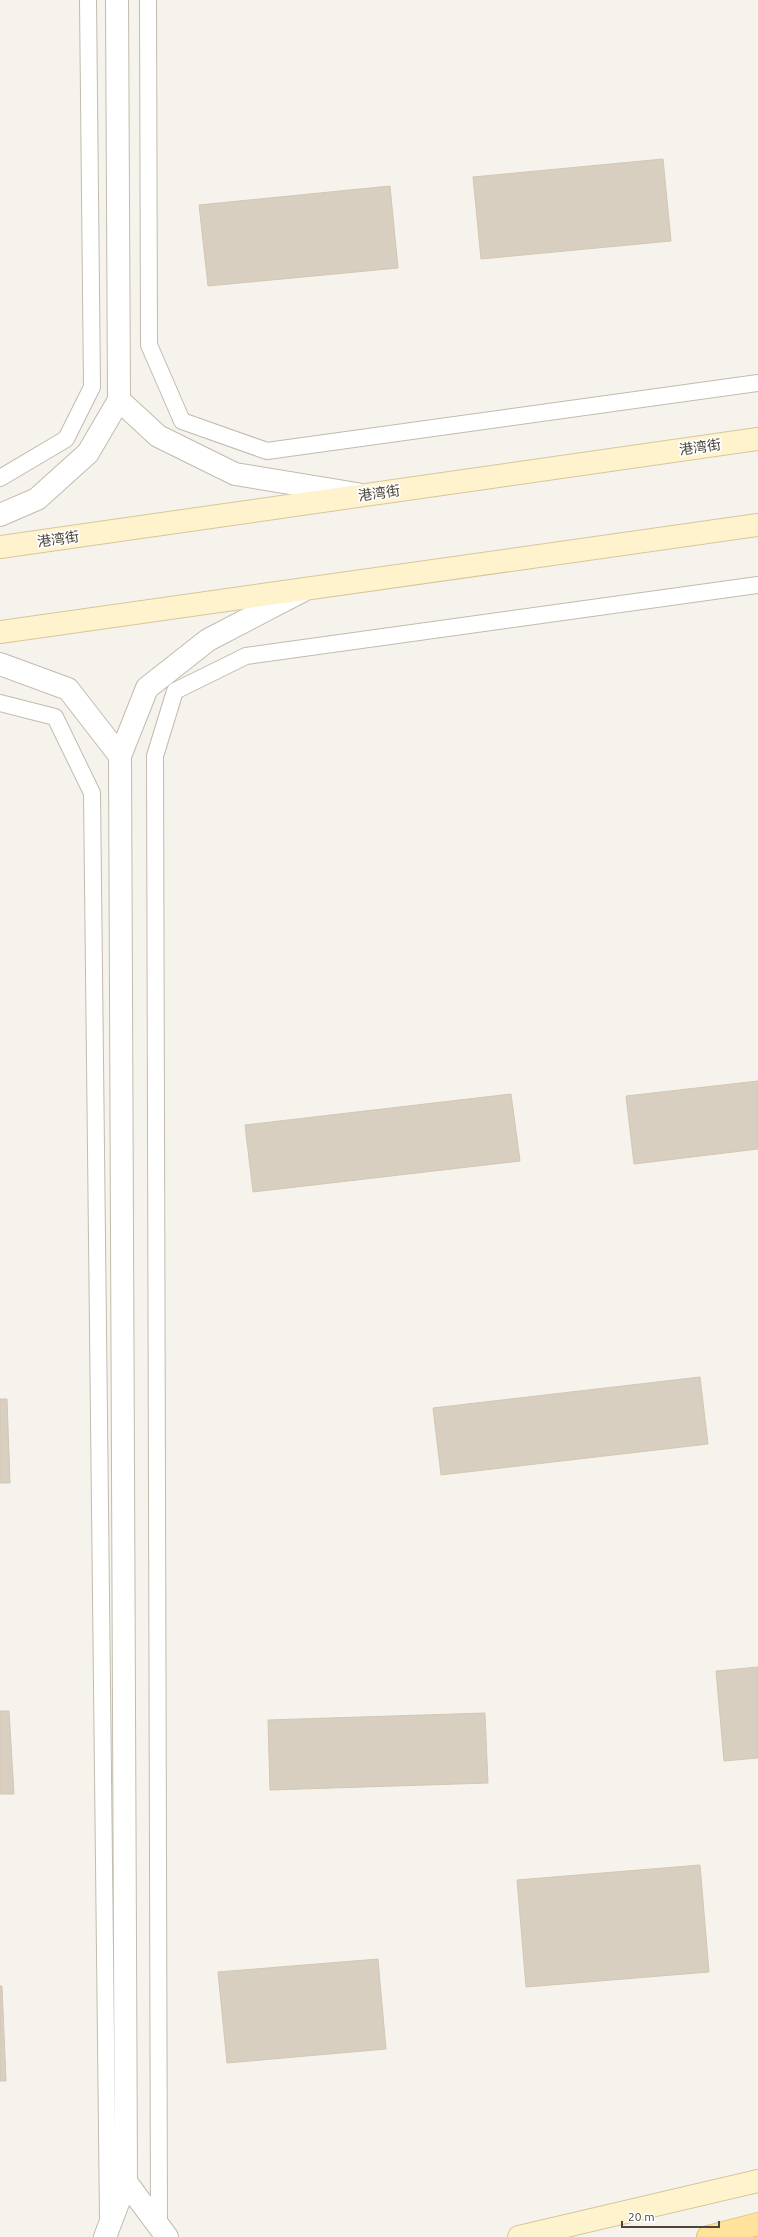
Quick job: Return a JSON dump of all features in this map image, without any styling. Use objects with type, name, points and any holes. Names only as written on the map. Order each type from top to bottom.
[{"type":"main road","points":[[708,2237],[758,2224]]},
{"type":"street","points":[[0,515],[37,498],[88,453],[119,400],[117,0]]},
{"type":"street","points":[[119,400],[158,436],[235,474],[364,495]]},
{"type":"street","name":"港湾街","points":[[0,547],[758,439]]},
{"type":"street","points":[[0,632],[758,525]]},
{"type":"street","points":[[107,2233],[126,2182],[120,756],[147,688],[208,640],[305,589]]},
{"type":"street","points":[[0,664],[68,689],[120,756]]},
{"type":"street","points":[[519,2237],[758,2181]]},
{"type":"street","points":[[126,2182],[163,2231]]},
{"type":"lane","points":[[0,478],[66,439],[92,387],[88,0]]},
{"type":"lane","points":[[148,0],[149,345],[182,421],[267,451],[758,383]]},
{"type":"lane","points":[[163,2231],[156,756],[175,692],[246,656],[758,585]]},
{"type":"lane","points":[[0,704],[54,717],[92,793],[107,2233]]},
{"type":"building","points":[[663,159],[671,241],[481,259],[473,177]]},
{"type":"building","points":[[390,186],[398,268],[208,286],[199,205]]},
{"type":"building","points":[[758,1081],[758,1149],[634,1164],[626,1096]]},
{"type":"building","points":[[511,1094],[520,1161],[253,1192],[245,1125]]},
{"type":"building","points":[[700,1377],[708,1444],[441,1475],[433,1408]]},
{"type":"building","points":[[0,1399],[7,1399],[10,1483],[0,1483]]},
{"type":"building","points":[[758,1667],[758,1758],[724,1761],[716,1671]]},
{"type":"building","points":[[0,1711],[9,1711],[14,1794],[0,1794]]},
{"type":"building","points":[[485,1713],[488,1783],[270,1790],[268,1720]]},
{"type":"building","points":[[700,1865],[709,1972],[526,1987],[517,1880]]},
{"type":"building","points":[[378,1959],[386,2049],[227,2063],[218,1972]]},
{"type":"building","points":[[0,1986],[2,1986],[6,2081],[0,2081]]}]
